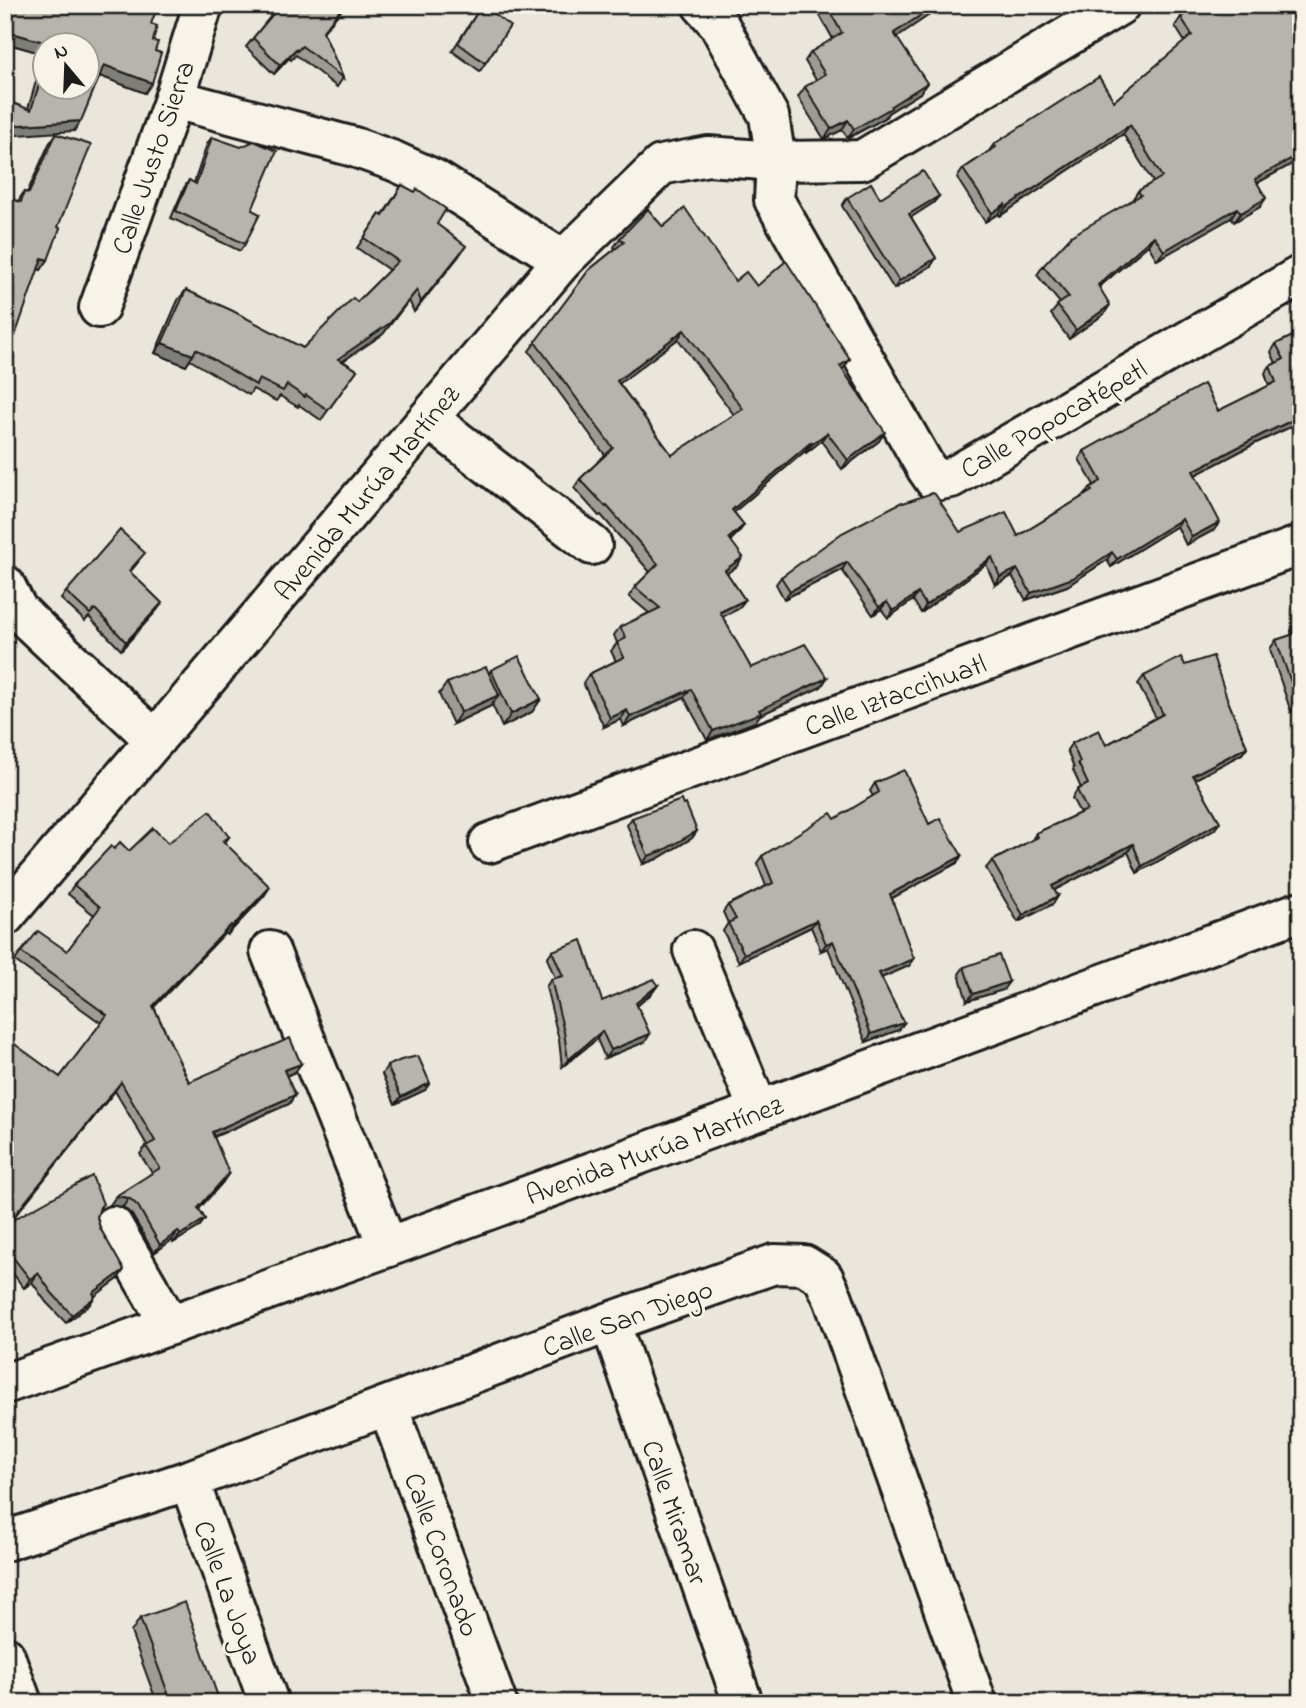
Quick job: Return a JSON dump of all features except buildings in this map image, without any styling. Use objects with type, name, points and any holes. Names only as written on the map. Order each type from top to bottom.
[{"type":"street","name":"Calle Justo Sierra","points":[[99,308],[174,99],[203,5]]},
{"type":"street","points":[[702,5],[718,23],[769,116],[776,161]]},
{"type":"street","name":"Avenida Murúa Martínez","points":[[5,916],[564,260],[661,165],[708,156],[776,161],[862,160],[1120,5]]},
{"type":"street","points":[[174,99],[354,147],[394,161],[434,179],[564,260]]},
{"type":"street","name":"Calle Popocatépetl","points":[[776,161],[774,200],[935,481],[951,478],[1301,275]]},
{"type":"street","points":[[429,419],[592,545]]},
{"type":"street","name":"Calle Iztaccihuatl","points":[[489,843],[1301,545]]},
{"type":"street","points":[[5,585],[17,609],[155,740]]},
{"type":"street","name":"Avenida Murúa Martínez","points":[[5,1384],[387,1247],[1301,911]]},
{"type":"street","points":[[693,950],[759,1111]]},
{"type":"street","points":[[270,951],[387,1247]]},
{"type":"street","points":[[113,1226],[170,1325]]},
{"type":"street","name":"Calle San Diego","points":[[5,1541],[189,1480],[610,1322],[774,1264],[804,1265],[823,1277],[838,1311],[977,1703]]},
{"type":"street","name":"Calle Miramar","points":[[610,1322],[743,1703]]},
{"type":"street","name":"Calle Coronado","points":[[388,1406],[497,1703]]},
{"type":"street","name":"Calle La Joya","points":[[189,1480],[270,1703]]},
{"type":"street","points":[[5,1656],[22,1703]]}]
